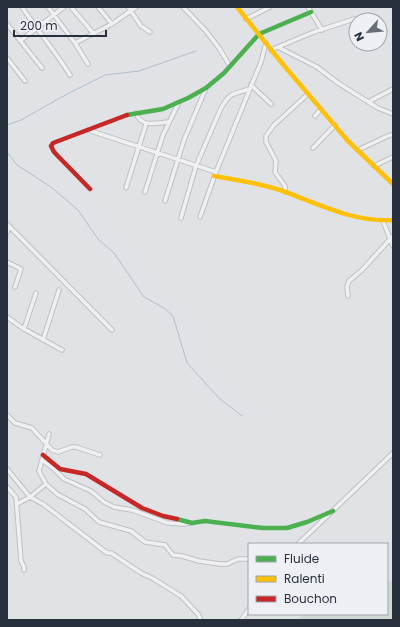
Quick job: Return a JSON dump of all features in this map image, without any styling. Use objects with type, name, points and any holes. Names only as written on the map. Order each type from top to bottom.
[{"type":"street","points":[[22,7],[36,29],[61,60],[70,74]]},
{"type":"street","points":[[48,7],[75,43],[88,64]]},
{"type":"street","points":[[20,40],[64,7]]},
{"type":"street","points":[[71,7],[94,34]]},
{"type":"street","points":[[98,7],[112,24]]},
{"type":"street","points":[[75,43],[112,24],[130,9],[136,7]]},
{"type":"street","points":[[182,7],[206,32],[219,48],[230,66]]},
{"type":"street","points":[[237,7],[271,50],[348,141],[393,184]]},
{"type":"street","points":[[246,19],[270,7]]},
{"type":"street","points":[[308,7],[322,30]]},
{"type":"street","points":[[130,9],[141,26],[150,32]]},
{"type":"street","points":[[90,189],[54,152],[51,146],[53,143],[121,117],[163,109],[180,102],[206,88],[230,66],[259,34],[311,12]]},
{"type":"street","points":[[271,50],[348,21]]},
{"type":"street","points":[[7,24],[42,68]]},
{"type":"street","points":[[200,217],[215,174],[263,55],[266,43]]},
{"type":"street","points":[[278,48],[317,67],[338,83],[368,102],[393,114]]},
{"type":"street","points":[[7,58],[25,81]]},
{"type":"street","points":[[251,85],[271,104]]},
{"type":"street","points":[[164,201],[177,160],[206,88]]},
{"type":"street","points":[[180,218],[196,166],[225,100],[232,94],[249,89]]},
{"type":"street","points":[[368,102],[393,89]]},
{"type":"street","points":[[285,192],[285,186],[275,172],[276,162],[266,142],[266,136],[274,125],[308,94]]},
{"type":"street","points":[[146,192],[168,122],[180,102]]},
{"type":"street","points":[[315,116],[321,110]]},
{"type":"street","points":[[136,113],[146,124],[168,122]]},
{"type":"street","points":[[126,188],[146,124]]},
{"type":"street","points":[[313,148],[335,125]]},
{"type":"street","points":[[88,130],[196,166],[215,174],[285,192],[348,215],[383,221],[393,220]]},
{"type":"street","points":[[358,150],[393,135]]},
{"type":"street","points":[[374,166],[393,157]]},
{"type":"street","points":[[383,221],[393,246]]},
{"type":"street","points":[[7,233],[8,225]]},
{"type":"street","points":[[8,225],[112,330]]},
{"type":"street","points":[[348,296],[347,286],[349,281],[362,270],[391,238]]},
{"type":"street","points":[[7,262],[21,269],[15,287]]},
{"type":"street","points":[[43,340],[60,290]]},
{"type":"street","points":[[24,329],[36,293]]},
{"type":"street","points":[[7,317],[24,329],[62,350]]},
{"type":"street","points":[[7,415],[15,423],[32,428],[52,450],[56,451],[76,447],[100,455]]},
{"type":"street","points":[[49,434],[39,471],[46,484],[61,496],[85,509],[99,522],[131,531],[145,542],[163,544],[172,555],[220,564],[227,564],[238,559],[248,559]]},
{"type":"street","points":[[299,543],[393,453]]},
{"type":"street","points":[[42,458],[60,469],[86,474],[142,508],[164,516],[191,523]]},
{"type":"street","points":[[42,458],[64,479],[91,492],[104,502],[114,507],[132,510],[168,523],[183,524],[205,521],[280,529],[299,525],[333,511]]},
{"type":"street","points":[[7,470],[30,497],[43,504],[107,552],[181,596],[198,614],[201,620]]},
{"type":"street","points":[[17,504],[30,497],[46,484]]},
{"type":"street","points":[[7,487],[16,497],[21,561],[24,570]]},
{"type":"street","points":[[241,620],[248,610]]},
{"type":"shaded area","points":[[393,580],[393,620],[298,620],[302,615],[388,615],[388,582]]},
{"type":"waterway","points":[[7,125],[21,120],[105,75],[139,71],[196,51]]},
{"type":"waterway","points":[[7,152],[17,165],[51,187],[78,210],[98,239],[114,253],[144,297],[164,308],[173,316],[187,363],[219,398],[242,416]]},
{"type":"traffic: fast","points":[[127,115],[163,109],[206,88],[224,73],[259,34],[311,12]]},
{"type":"traffic: fast","points":[[177,519],[192,523],[205,521],[263,528],[287,528],[307,522],[333,511]]},
{"type":"traffic: slow","points":[[237,7],[281,62],[348,141],[393,184]]},
{"type":"traffic: slow","points":[[214,176],[280,190],[350,215],[378,220],[393,220]]},
{"type":"traffic: jam","points":[[90,189],[54,152],[51,146],[53,143],[127,115]]},
{"type":"traffic: jam","points":[[43,455],[60,469],[86,474],[142,508],[163,516],[177,519]]}]
